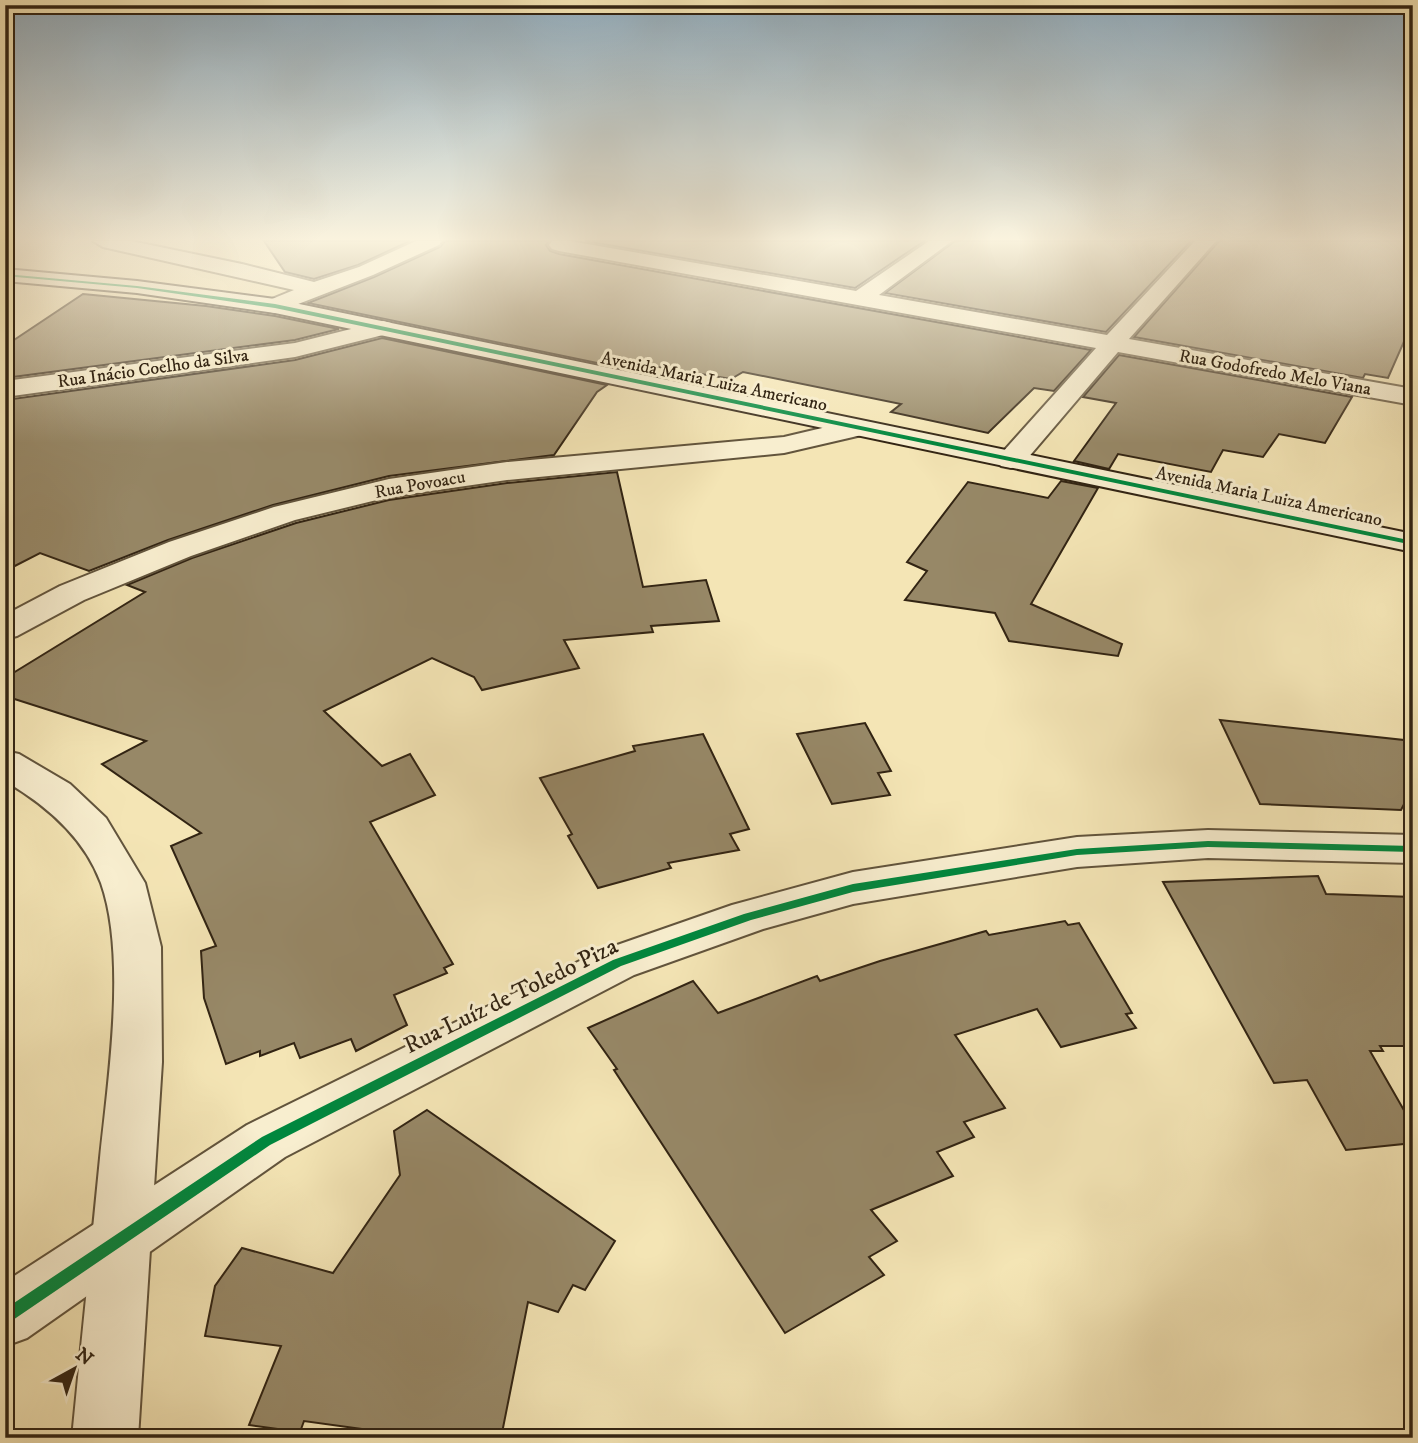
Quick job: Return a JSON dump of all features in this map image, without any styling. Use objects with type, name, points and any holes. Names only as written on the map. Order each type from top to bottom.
[{"type":"street","name":"Avenida Maria Luiza Americano","points":[[286,308],[1413,543]]},
{"type":"street","name":"Rua Godofredo Melo Viana","points":[[916,308],[1111,345],[1410,390]]},
{"type":"street","points":[[1011,460],[1144,308]]},
{"type":"street","name":"Rua Inácio Coelho da Silva","points":[[5,389],[295,350],[383,328]]},
{"type":"street","name":"Rua Povoacu","points":[[5,629],[72,593],[180,549],[285,513],[389,488],[507,471],[784,446],[856,428]]},
{"type":"street","points":[[5,763],[55,793],[92,828],[122,883],[136,947],[136,1049],[105,1438]]},
{"type":"street","name":"Rua Luíz de Toledo Piza","points":[[5,1317],[266,1141],[618,963],[748,917],[853,888],[1077,852],[1208,844],[1413,849]]},
{"type":"building","points":[[61,308],[222,308],[339,329],[295,340],[5,378],[5,346]]},
{"type":"building","points":[[334,308],[860,308],[1091,350],[1054,391],[1034,388],[988,433],[891,412],[901,404],[743,372],[731,379],[641,364],[631,370]]},
{"type":"building","points":[[972,308],[1128,308],[1106,332]]},
{"type":"building","points":[[1159,308],[1413,308],[1413,321],[1388,378],[1365,374],[1363,378],[1134,337]]},
{"type":"building","points":[[382,338],[607,385],[597,392],[554,455],[389,476],[273,505],[168,540],[89,571],[40,553],[5,571],[5,400],[295,360]]},
{"type":"building","points":[[1119,355],[1352,397],[1325,443],[1279,434],[1263,457],[1223,450],[1211,472],[1118,454],[1109,469],[1074,461],[1116,403],[1083,397]]},
{"type":"building","points":[[617,472],[643,587],[706,580],[719,621],[651,626],[653,632],[564,640],[579,668],[482,690],[474,677],[432,658],[324,711],[382,766],[410,754],[435,795],[370,822],[453,964],[444,968],[447,973],[394,995],[407,1025],[356,1051],[351,1039],[300,1058],[294,1043],[260,1056],[260,1051],[226,1064],[204,998],[201,951],[216,946],[171,846],[201,833],[102,764],[146,741],[5,696],[5,678],[145,592],[127,585],[192,558],[296,523],[389,500],[507,483]]},
{"type":"building","points":[[1061,481],[1098,488],[1031,604],[1122,644],[1118,656],[1009,641],[995,613],[905,600],[927,571],[907,562],[968,482],[1048,498]]},
{"type":"building","points":[[1220,720],[1413,741],[1413,787],[1401,810],[1260,804]]},
{"type":"building","points":[[865,723],[891,771],[878,773],[890,795],[832,804],[797,734]]},
{"type":"building","points":[[703,734],[749,829],[730,834],[739,850],[668,863],[671,868],[598,888],[568,836],[572,834],[540,778],[635,751],[633,746]]},
{"type":"building","points":[[1318,876],[1326,894],[1413,897],[1413,1046],[1380,1046],[1383,1051],[1370,1051],[1413,1126],[1413,1143],[1346,1150],[1307,1080],[1274,1083],[1163,882]]},
{"type":"building","points":[[1065,921],[1068,925],[1079,923],[1132,1013],[1126,1014],[1136,1028],[1061,1047],[1037,1009],[955,1035],[1005,1108],[964,1122],[974,1137],[937,1152],[953,1176],[871,1210],[897,1241],[869,1257],[884,1275],[785,1333],[614,1070],[617,1069],[588,1028],[693,981],[718,1013],[817,976],[820,981],[986,931],[989,935]]},
{"type":"building","points":[[427,1110],[615,1241],[585,1290],[573,1285],[558,1312],[528,1302],[501,1438],[399,1438],[398,1434],[304,1421],[300,1432],[249,1425],[281,1346],[205,1336],[215,1286],[242,1248],[333,1273],[400,1175],[394,1131]]},
{"type":"cycle path","points":[[286,308],[1413,543]]},
{"type":"cycle path","points":[[5,1317],[266,1141],[617,963],[748,917],[853,888],[1077,852],[1208,844],[1413,849]]}]
